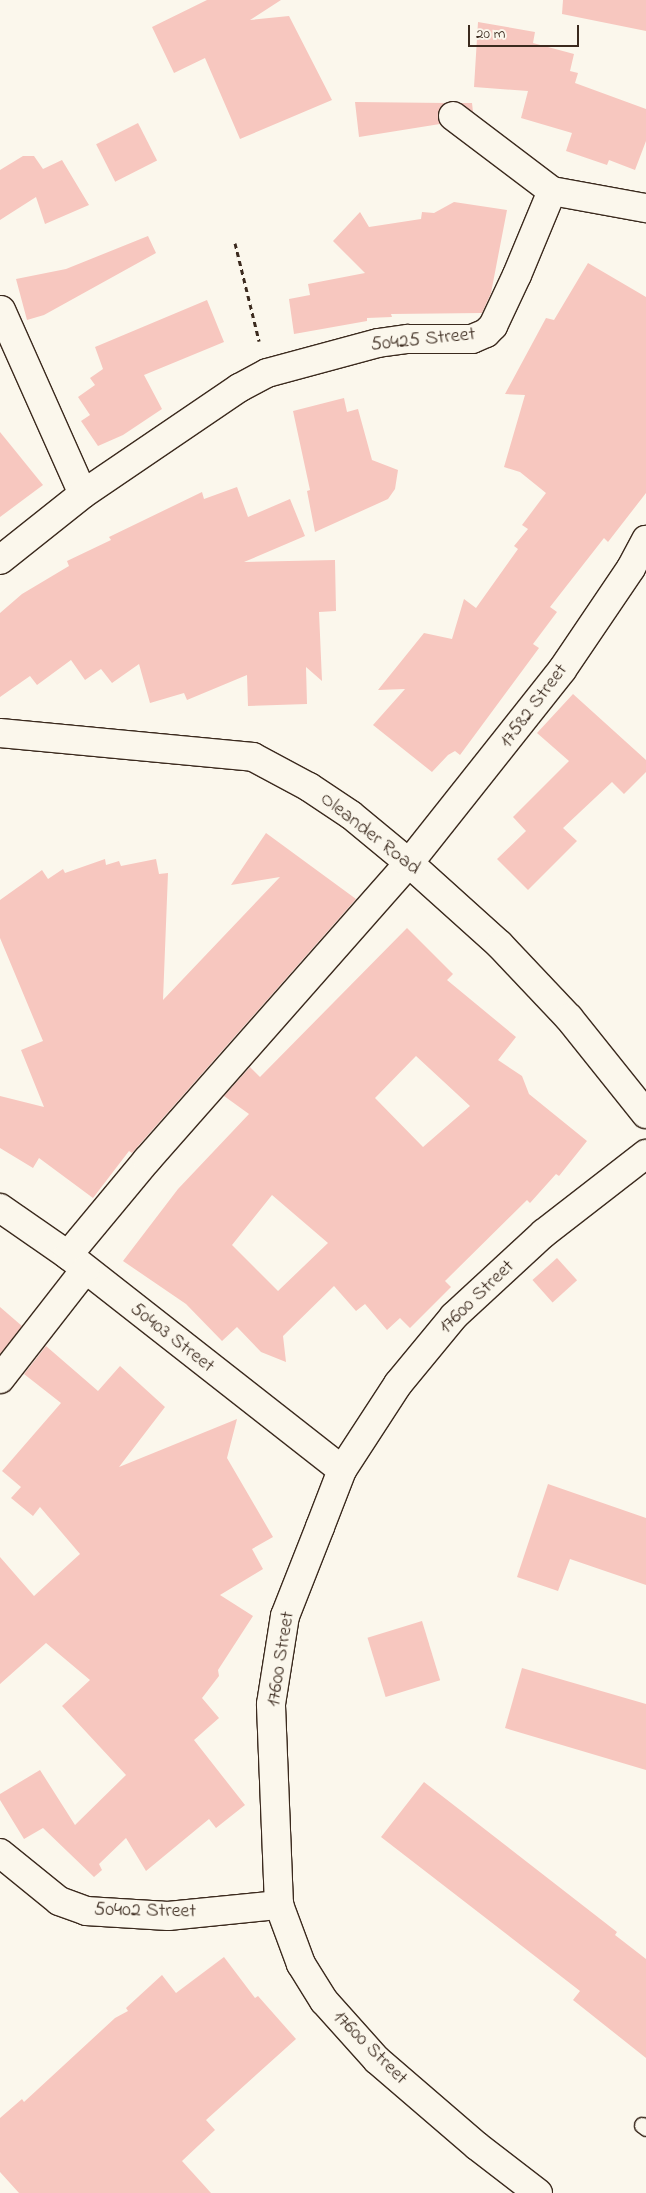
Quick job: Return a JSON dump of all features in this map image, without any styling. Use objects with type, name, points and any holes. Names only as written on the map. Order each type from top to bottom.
[{"type":"street","points":[[453,116],[552,192],[646,208]]},
{"type":"street","name":"50425 Street","points":[[0,560],[83,494],[239,388],[267,373],[378,343],[408,339],[472,339],[486,333],[493,326],[517,276],[552,192]]},
{"type":"street","points":[[1,310],[83,494]]},
{"type":"street","name":"17582 Street","points":[[0,1378],[76,1262],[147,1160],[409,863],[562,670],[646,540]]},
{"type":"street","name":"Oleander Road","points":[[0,733],[253,757],[309,787],[351,815],[409,863],[500,945],[570,1018],[646,1114]]},
{"type":"street","name":"17600 Street","points":[[538,2193],[476,2146],[377,2060],[324,2001],[301,1964],[279,1905],[271,1704],[285,1616],[342,1470],[398,1384],[454,1316],[544,1234],[646,1154]]},
{"type":"street","name":"50403 Street","points":[[0,1208],[76,1262],[342,1470]]},
{"type":"street","name":"50402 Street","points":[[0,1853],[60,1901],[86,1911],[168,1916],[279,1905]]},
{"type":"path","points":[[235,243],[267,373]]},
{"type":"building","points":[[207,0],[281,0],[250,20],[289,16],[332,100],[240,139],[205,58],[174,73],[152,27]]},
{"type":"building","points":[[563,0],[646,0],[646,31],[562,14]]},
{"type":"building","points":[[478,22],[535,32],[533,43],[574,54],[570,71],[578,73],[575,83],[646,109],[646,141],[635,170],[609,160],[607,165],[566,151],[572,133],[521,118],[528,91],[474,87]]},
{"type":"building","points":[[355,102],[446,103],[438,114],[440,124],[359,137]]},
{"type":"building","points":[[460,103],[472,103],[473,112],[462,104]]},
{"type":"building","points":[[138,123],[157,160],[115,182],[96,144]]},
{"type":"building","points":[[23,156],[34,156],[43,169],[62,160],[89,205],[45,224],[36,197],[0,220],[0,170]]},
{"type":"building","points":[[454,202],[507,210],[491,293],[482,313],[391,314],[392,317],[367,318],[367,321],[294,334],[289,299],[310,295],[308,284],[365,273],[333,241],[360,212],[369,227],[421,219],[422,212],[434,213]]},
{"type":"building","points":[[148,236],[156,253],[44,315],[27,320],[16,279],[66,269]]},
{"type":"building","points":[[588,263],[646,297],[646,493],[608,542],[604,538],[550,607],[557,612],[533,644],[539,648],[460,755],[455,751],[448,755],[432,772],[373,725],[405,689],[378,690],[424,633],[452,639],[464,599],[476,608],[518,549],[514,546],[528,529],[522,525],[546,493],[520,472],[504,467],[525,395],[505,394],[546,318],[554,320]]},
{"type":"building","points":[[207,300],[224,342],[144,375],[162,409],[123,435],[98,446],[81,421],[90,415],[78,397],[95,385],[90,378],[103,369],[95,347]]},
{"type":"building","points":[[344,398],[347,412],[358,409],[372,460],[398,470],[395,489],[388,499],[315,532],[307,491],[310,490],[293,411]]},
{"type":"building","points":[[0,432],[43,485],[0,517]]},
{"type":"building","points":[[237,487],[248,517],[290,499],[305,536],[244,562],[335,560],[336,611],[319,612],[322,681],[306,667],[307,704],[248,706],[247,675],[187,700],[184,693],[150,703],[139,664],[112,683],[101,669],[85,680],[71,660],[37,685],[30,676],[0,697],[0,613],[22,594],[69,566],[67,561],[111,540],[109,537],[202,492],[204,499]]},
{"type":"building","points":[[573,694],[646,760],[646,772],[624,794],[612,782],[563,828],[577,841],[528,890],[497,859],[526,831],[513,817],[569,761],[537,733]]},
{"type":"building","points":[[266,833],[356,899],[132,1153],[129,1151],[93,1198],[39,1158],[33,1168],[0,1148],[0,1096],[44,1107],[21,1050],[43,1041],[0,938],[0,900],[42,870],[48,879],[63,869],[65,873],[105,859],[106,865],[119,861],[121,866],[156,859],[159,874],[168,873],[163,1000],[280,877],[231,885]]},
{"type":"building","points":[[407,928],[453,974],[447,980],[516,1037],[498,1060],[522,1076],[529,1094],[587,1141],[559,1176],[556,1174],[530,1203],[527,1200],[445,1281],[451,1287],[410,1328],[400,1318],[387,1330],[365,1304],[356,1311],[334,1286],[283,1336],[286,1362],[261,1352],[237,1327],[222,1341],[186,1304],[123,1261],[178,1189],[249,1114],[224,1096],[250,1067],[260,1077]],"holes":[[[416,1056],[470,1106],[423,1147],[375,1098]],[[272,1195],[328,1243],[278,1291],[232,1245]]]},
{"type":"building","points":[[557,1258],[577,1280],[553,1302],[532,1280]]},
{"type":"building","points":[[0,1307],[22,1326],[0,1354]]},
{"type":"building","points":[[46,1346],[98,1391],[120,1366],[165,1407],[119,1467],[237,1419],[227,1458],[273,1537],[252,1549],[263,1569],[220,1595],[253,1616],[218,1670],[219,1676],[202,1698],[219,1718],[194,1740],[245,1805],[216,1828],[209,1819],[146,1871],[126,1838],[99,1864],[102,1870],[94,1877],[43,1828],[24,1839],[0,1800],[0,1794],[40,1770],[75,1825],[126,1775],[62,1706],[90,1680],[46,1643],[0,1684],[0,1557],[34,1596],[80,1554],[40,1507],[33,1516],[11,1498],[21,1487],[2,1471],[61,1403],[24,1374]]},
{"type":"building","points":[[548,1484],[646,1518],[646,1585],[570,1559],[558,1591],[517,1577]]},
{"type":"building","points":[[422,1621],[440,1680],[386,1697],[367,1638]]},
{"type":"building","points":[[522,1668],[646,1704],[646,1770],[505,1728]]},
{"type":"building","points":[[424,1782],[617,1932],[615,1935],[646,1959],[646,2058],[573,2000],[580,1991],[381,1837]]},
{"type":"building","points":[[224,1957],[255,1998],[258,1996],[296,2039],[206,2120],[215,2130],[182,2161],[211,2193],[19,2193],[0,2172],[0,2118],[22,2099],[24,2102],[115,2018],[128,2011],[126,2008],[162,1975],[176,1993]]}]
